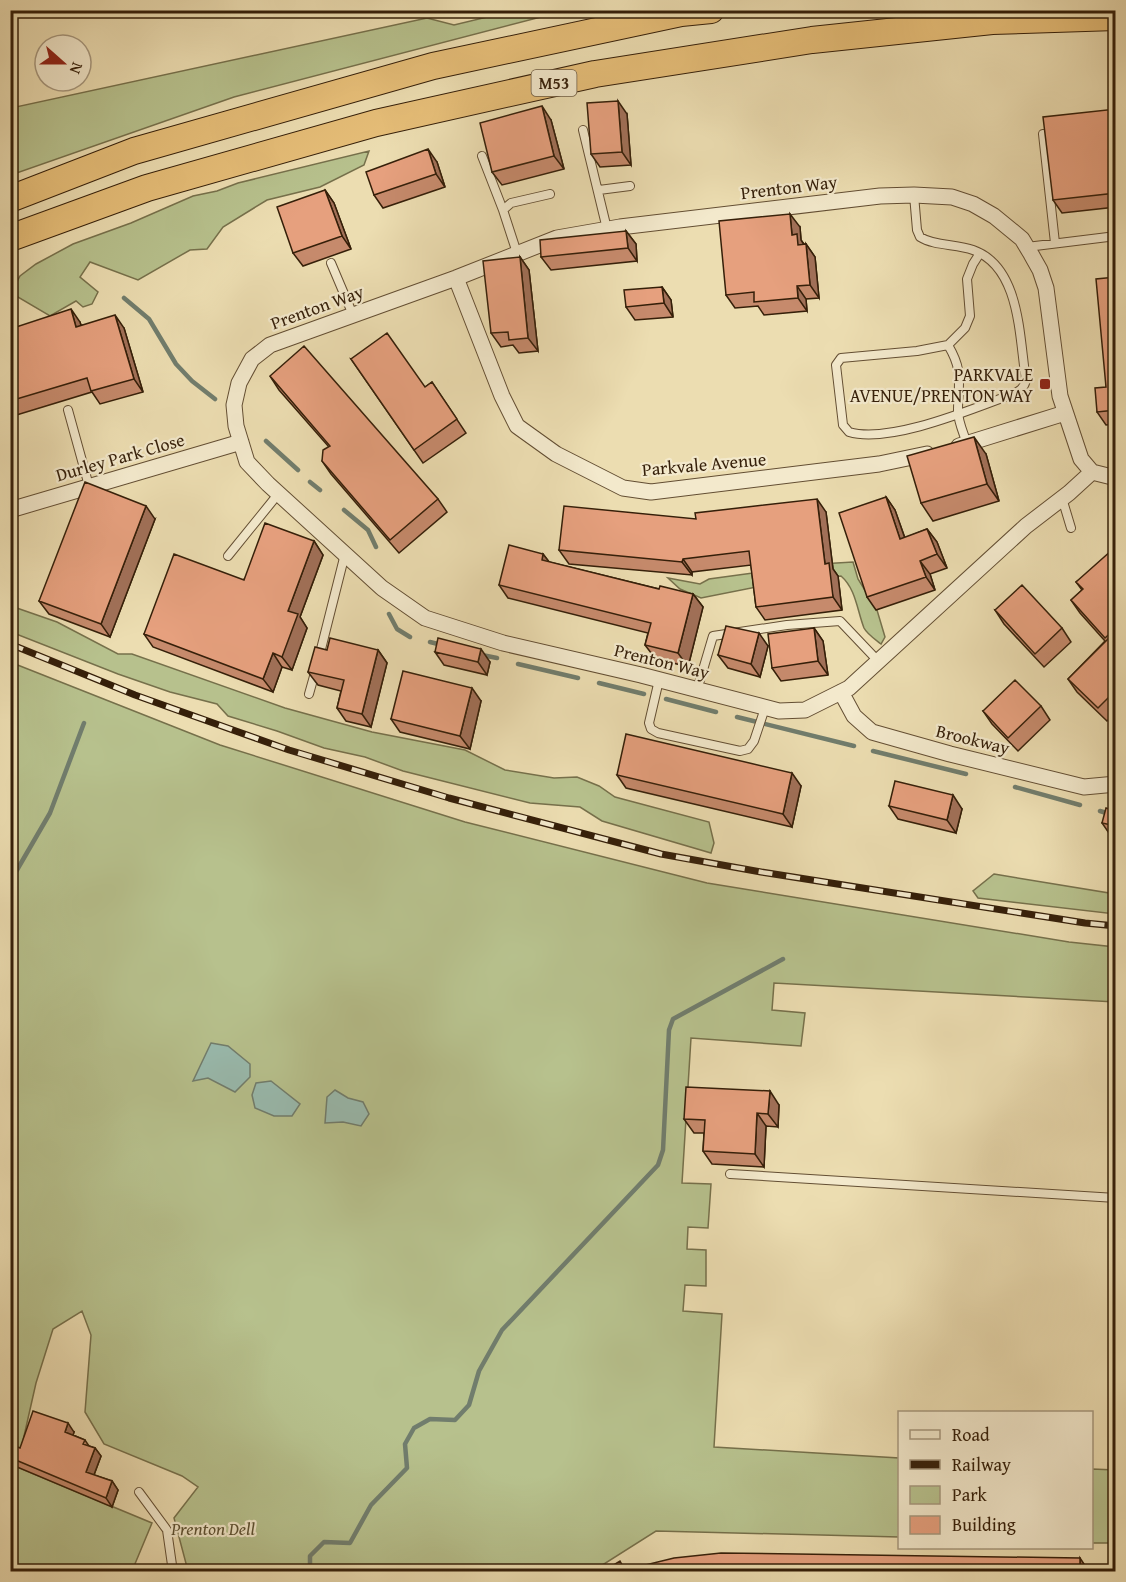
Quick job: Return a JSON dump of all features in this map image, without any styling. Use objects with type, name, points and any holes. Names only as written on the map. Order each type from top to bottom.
[{"type":"highway","name":"M53","points":[[10,199],[134,151],[433,66],[681,13],[711,10]]},
{"type":"highway","name":"M53","points":[[10,238],[147,188],[376,123],[595,74],[812,40],[992,21],[1116,17]]},
{"type":"highway","points":[[812,40],[1116,35]]},
{"type":"street","name":"Prenton Way","points":[[914,195],[952,197],[973,204],[994,216],[1022,239],[1040,270],[1046,288],[1060,396],[1081,459],[1092,472],[1026,526],[849,688],[805,710],[779,711],[765,708],[503,643],[424,618],[382,588],[247,462],[236,426],[234,405],[239,383],[252,359],[270,345],[456,278],[557,237],[608,229],[869,197],[914,195]]},
{"type":"street","name":"Parkvale Avenue","points":[[456,278],[502,396],[517,426],[555,454],[623,488],[651,492],[879,464],[967,444],[1065,413]]},
{"type":"street","name":"Durley Park Close","points":[[10,510],[241,442]]},
{"type":"street","points":[[1092,472],[1116,478]]},
{"type":"street","name":"Brookway","points":[[842,692],[854,717],[872,732],[1084,787],[1116,784]]},
{"type":"lane","points":[[583,130],[608,229]]},
{"type":"lane","points":[[1043,134],[1055,243]]},
{"type":"lane","points":[[482,156],[517,254]]},
{"type":"lane","points":[[599,190],[630,186]]},
{"type":"lane","points":[[503,210],[511,203],[550,194]]},
{"type":"lane","points":[[914,195],[917,230],[920,237],[980,253],[1004,276],[1014,299],[1026,380],[1021,390],[1013,394],[935,423],[897,431],[864,434],[849,432],[843,424],[836,365],[840,358],[917,351],[948,345],[965,328],[970,316],[967,279],[980,253]]},
{"type":"lane","points":[[1027,247],[1116,236]]},
{"type":"lane","points":[[331,263],[353,315]]},
{"type":"lane","points":[[948,345],[959,367],[958,414],[967,444]]},
{"type":"lane","points":[[68,410],[89,486]]},
{"type":"lane","points":[[228,556],[279,493]]},
{"type":"lane","points":[[1062,498],[1071,528]]},
{"type":"lane","points":[[309,694],[345,554]]},
{"type":"lane","points":[[697,690],[713,636],[787,625],[840,621],[879,662]]},
{"type":"lane","points":[[659,680],[649,723],[651,729],[658,733],[740,751],[748,749],[754,741],[765,708]]},
{"type":"lane","points":[[730,1174],[1116,1198]]},
{"type":"lane","points":[[139,1492],[167,1530],[173,1572]]},
{"type":"green space","points":[[516,10],[564,11],[234,97],[11,175],[11,108],[80,93],[93,93],[93,90],[427,18],[454,25]]},
{"type":"green space","points":[[369,151],[364,165],[320,187],[267,200],[223,227],[207,249],[190,250],[138,280],[90,262],[80,277],[98,292],[92,304],[83,307],[76,301],[50,316],[11,293],[20,276],[36,264],[73,244],[131,223],[193,196]]},
{"type":"green space","points":[[853,562],[858,579],[877,610],[885,637],[881,644],[864,628],[853,593],[841,576],[772,584],[701,598],[680,589],[668,578],[700,584],[709,579],[820,564]]},
{"type":"green space","points":[[11,606],[57,622],[118,654],[132,654],[285,708],[372,732],[465,750],[505,770],[554,778],[577,777],[599,786],[615,797],[709,822],[714,843],[711,853],[602,821],[580,807],[530,803],[403,771],[365,757],[324,748],[228,716],[217,704],[170,692],[118,674],[11,632]]},
{"type":"green space","name":"Prenton Dell","points":[[10,662],[220,745],[465,822],[707,883],[1069,942],[1115,947],[1115,1002],[774,983],[772,1010],[805,1013],[801,1046],[691,1038],[682,1183],[711,1184],[708,1228],[688,1227],[687,1249],[706,1250],[706,1286],[685,1285],[683,1311],[722,1314],[714,1447],[898,1458],[898,1537],[656,1531],[593,1571],[188,1571],[174,1518],[198,1487],[182,1476],[104,1444],[85,1412],[91,1335],[82,1311],[53,1329],[36,1383],[17,1467],[152,1523],[132,1571],[11,1571]]},
{"type":"green space","points":[[994,874],[1115,894],[1115,914],[978,898],[973,891]]},
{"type":"green space","points":[[1093,1469],[1115,1470],[1115,1571],[1111,1571],[1112,1543],[1093,1543]]},
{"type":"water","points":[[211,1043],[228,1046],[250,1064],[250,1077],[235,1092],[208,1078],[193,1081]]},
{"type":"water","points":[[271,1081],[300,1104],[292,1116],[274,1116],[255,1108],[252,1095],[256,1083]]},
{"type":"water","points":[[335,1090],[348,1098],[363,1102],[369,1114],[361,1126],[343,1122],[325,1123],[327,1097]]},
{"type":"building","points":[[618,101],[622,152],[591,154],[587,103]]},
{"type":"building","points":[[542,106],[554,156],[492,172],[480,123]]},
{"type":"building","points":[[1116,109],[1116,193],[1053,200],[1043,117]]},
{"type":"building","points":[[428,149],[436,174],[374,195],[366,172]]},
{"type":"building","points":[[325,190],[342,236],[293,253],[277,207]]},
{"type":"building","points":[[790,214],[792,235],[797,234],[798,245],[806,244],[810,285],[797,286],[798,298],[754,302],[754,292],[726,295],[719,221]]},
{"type":"building","points":[[626,231],[628,248],[541,257],[540,240]]},
{"type":"building","points":[[520,257],[528,338],[509,340],[508,332],[491,333],[483,261]]},
{"type":"building","points":[[1116,277],[1116,410],[1097,412],[1095,388],[1106,387],[1096,279]]},
{"type":"building","points":[[662,287],[664,303],[626,307],[624,290]]},
{"type":"building","points":[[71,309],[76,327],[115,315],[134,379],[91,391],[87,378],[10,401],[10,329]]},
{"type":"building","points":[[387,333],[425,387],[432,382],[457,419],[414,450],[351,359]]},
{"type":"building","points":[[304,346],[438,499],[390,540],[322,461],[323,450],[330,446],[270,376]]},
{"type":"building","points":[[974,437],[987,484],[921,503],[907,456]]},
{"type":"building","points":[[85,482],[146,506],[101,624],[39,601]]},
{"type":"building","points":[[886,497],[900,539],[927,529],[937,554],[920,561],[926,577],[867,597],[839,513]]},
{"type":"building","points":[[817,499],[825,564],[829,563],[833,597],[756,607],[749,551],[683,559],[682,562],[559,550],[564,506],[696,519],[695,513]]},
{"type":"building","points":[[265,523],[314,541],[288,611],[298,614],[282,657],[273,653],[263,679],[144,634],[174,554],[244,580]]},
{"type":"building","points":[[509,545],[543,554],[542,560],[659,589],[660,586],[693,594],[678,653],[645,645],[651,623],[499,585]]},
{"type":"building","points":[[1112,550],[1116,554],[1116,628],[1105,638],[1071,600],[1083,589],[1076,582]]},
{"type":"building","points":[[1022,585],[1062,628],[1035,654],[995,610]]},
{"type":"building","points":[[726,626],[759,633],[751,664],[718,655]]},
{"type":"building","points":[[814,628],[818,661],[772,668],[768,634]]},
{"type":"building","points":[[1114,633],[1116,635],[1116,690],[1098,708],[1068,679]]},
{"type":"building","points":[[330,638],[378,650],[362,714],[337,708],[344,680],[308,672],[315,647],[327,650]]},
{"type":"building","points":[[438,638],[481,649],[478,662],[435,652]]},
{"type":"building","points":[[403,671],[472,688],[460,736],[391,719]]},
{"type":"building","points":[[1015,680],[1041,706],[1008,738],[983,711]]},
{"type":"building","points":[[626,734],[792,773],[783,814],[617,775]]},
{"type":"building","points":[[895,781],[953,795],[947,820],[889,806]]},
{"type":"building","points":[[1106,808],[1116,811],[1116,826],[1102,823]]},
{"type":"building","points":[[686,1087],[770,1091],[768,1114],[757,1113],[755,1154],[703,1151],[705,1120],[684,1119]]},
{"type":"building","points":[[33,1411],[68,1423],[65,1432],[85,1440],[83,1444],[95,1448],[86,1472],[112,1481],[106,1498],[11,1458],[15,1446],[20,1448]]},
{"type":"building","points":[[721,1553],[1080,1558],[1080,1572],[634,1572],[633,1568],[674,1558]]},
{"type":"building","points":[[620,1561],[626,1572],[602,1572]]},
{"type":"waterway","points":[[124,298],[149,319],[176,364],[192,381],[215,399]]},
{"type":"waterway","points":[[266,441],[298,470]]},
{"type":"waterway","points":[[310,482],[320,490]]},
{"type":"waterway","points":[[344,510],[368,530],[376,547]]},
{"type":"waterway","points":[[389,614],[397,629],[410,637]]},
{"type":"waterway","points":[[430,642],[442,645]]},
{"type":"waterway","points":[[482,655],[497,658]]},
{"type":"waterway","points":[[518,664],[578,678]]},
{"type":"waterway","points":[[599,683],[644,694]]},
{"type":"waterway","points":[[666,699],[716,712]]},
{"type":"waterway","points":[[737,717],[854,746]]},
{"type":"waterway","points":[[10,882],[50,813],[84,723]]},
{"type":"waterway","points":[[873,751],[966,774]]},
{"type":"waterway","points":[[1015,787],[1080,805]]},
{"type":"waterway","points":[[1100,811],[1116,816]]},
{"type":"waterway","points":[[310,1572],[310,1556],[324,1542],[350,1543],[371,1505],[407,1468],[405,1444],[414,1428],[430,1419],[455,1420],[469,1405],[479,1371],[502,1330],[658,1165],[663,1150],[669,1030],[673,1019],[783,959]]},
{"type":"railway","points":[[10,644],[135,695],[289,750],[449,798],[661,854],[761,872],[1116,926]]},
{"type":"place","name":"PARKVALE AVENUE/PRENTON WAY","points":[[1045,384]]}]
